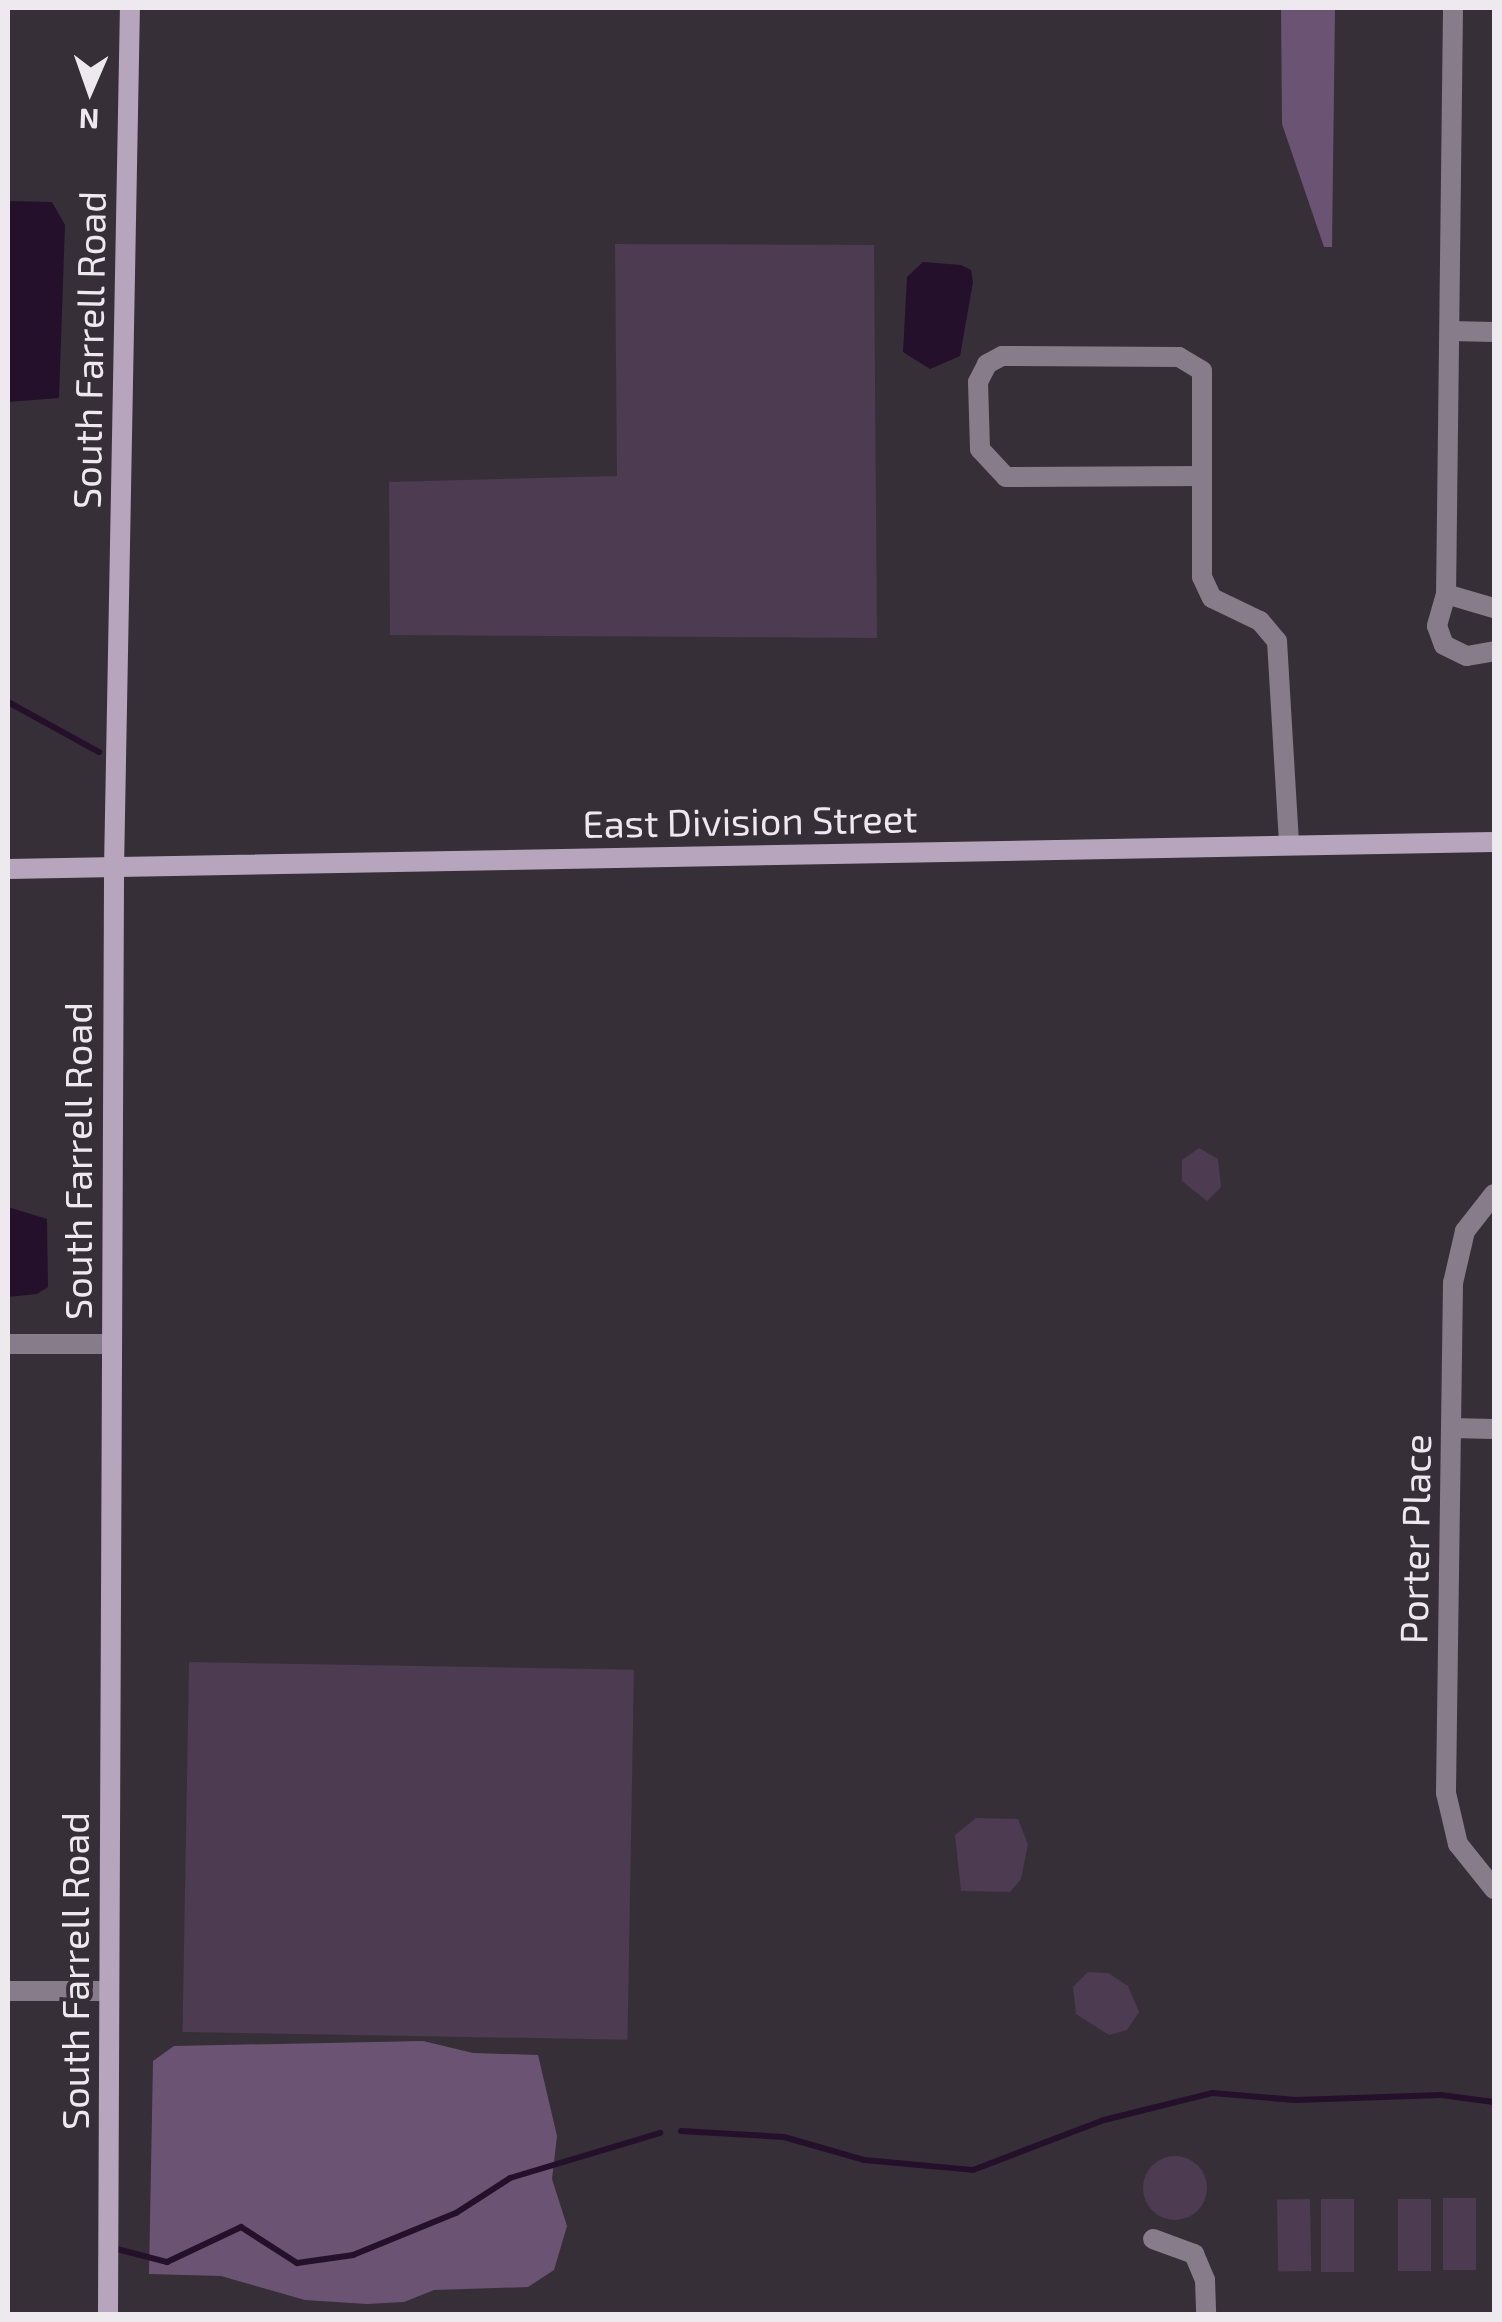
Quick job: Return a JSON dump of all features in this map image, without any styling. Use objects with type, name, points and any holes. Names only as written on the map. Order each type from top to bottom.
[{"type":"street","name":"South Farrell Road","points":[[108,2314],[114,869],[130,8]]},
{"type":"street","points":[[1453,8],[1446,594],[1437,626],[1444,644],[1467,656],[1494,651]]},
{"type":"street","points":[[1450,332],[1494,332]]},
{"type":"street","points":[[1202,476],[1006,477],[980,449],[978,382],[986,364],[1002,356],[1191,360],[1202,371],[1202,476],[1202,577],[1212,598],[1260,621],[1277,641],[1288,842]]},
{"type":"street","points":[[1446,594],[1494,608]]},
{"type":"street","name":"East Division Street","points":[[8,870],[1288,842],[1494,842]]},
{"type":"street","name":"Porter Place","points":[[1488,1884],[1458,1844],[1446,1793],[1453,1283],[1464,1232],[1491,1197]]},
{"type":"street","points":[[8,1344],[112,1344]]},
{"type":"street","points":[[1451,1428],[1494,1429]]},
{"type":"street","points":[[8,1992],[110,1990]]},
{"type":"street","points":[[1153,2239],[1194,2254],[1205,2280],[1206,2314]]},
{"type":"shaded area","points":[[1281,8],[1335,8],[1332,247],[1324,247],[1282,124]]},
{"type":"shaded area","points":[[8,201],[52,202],[65,225],[59,398],[8,402]]},
{"type":"shaded area","points":[[615,244],[874,245],[877,638],[390,635],[389,482],[617,476]]},
{"type":"shaded area","points":[[923,262],[961,265],[971,270],[973,282],[960,356],[930,369],[903,352],[907,277]]},
{"type":"shaded area","points":[[1199,1148],[1218,1159],[1221,1187],[1207,1201],[1182,1181],[1182,1160]]},
{"type":"shaded area","points":[[8,1207],[47,1219],[48,1287],[37,1294],[8,1297]]},
{"type":"shaded area","points":[[189,1662],[634,1670],[627,2040],[183,2032]]},
{"type":"shaded area","points":[[976,1818],[1018,1819],[1028,1844],[1021,1879],[1010,1892],[961,1891],[955,1835]]},
{"type":"shaded area","points":[[1088,1972],[1108,1973],[1128,1986],[1139,2012],[1127,2030],[1109,2035],[1076,2014],[1073,1987]]},
{"type":"shaded area","points":[[423,2041],[473,2053],[538,2055],[557,2136],[552,2179],[567,2226],[554,2270],[528,2287],[434,2290],[404,2302],[367,2304],[305,2300],[221,2276],[149,2274],[153,2061],[174,2046]]},
{"type":"shaded area","points":[[1175,2156],[1198,2165],[1207,2188],[1198,2211],[1175,2220],[1152,2211],[1143,2188],[1152,2165]]},
{"type":"shaded area","points":[[1443,2198],[1476,2198],[1476,2270],[1443,2270]]},
{"type":"shaded area","points":[[1310,2199],[1311,2271],[1278,2272],[1277,2200]]},
{"type":"shaded area","points":[[1321,2199],[1354,2199],[1354,2272],[1321,2272]]},
{"type":"shaded area","points":[[1398,2199],[1431,2199],[1431,2271],[1398,2271]]},
{"type":"waterway","points":[[8,702],[99,752]]},
{"type":"waterway","points":[[681,2131],[784,2137],[864,2160],[973,2170],[1104,2120],[1212,2093],[1296,2100],[1441,2095],[1494,2102]]},
{"type":"waterway","points":[[117,2249],[167,2262],[241,2227],[297,2263],[353,2255],[456,2213],[510,2178],[660,2133]]}]
